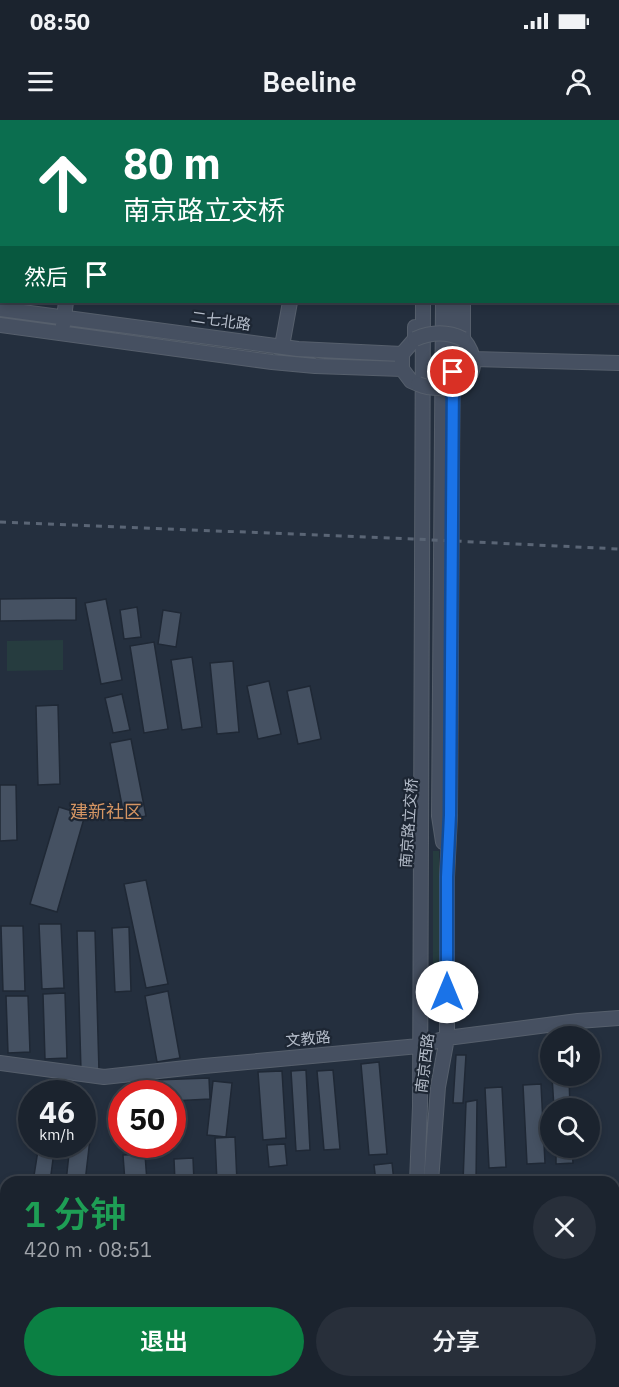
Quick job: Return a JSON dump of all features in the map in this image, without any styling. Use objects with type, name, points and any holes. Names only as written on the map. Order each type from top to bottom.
[{"type":"main road","points":[[62,333],[66,303]]},
{"type":"main road","points":[[282,346],[290,303]]},
{"type":"main road","points":[[415,303],[415,339]]},
{"type":"main road","name":"南京路立交桥","points":[[421,879],[423,303]]},
{"type":"main road","name":"南京路立交桥","points":[[421,879],[429,818],[432,303]]},
{"type":"main road","name":"南京路立交桥","points":[[443,303],[439,816],[447,877]]},
{"type":"main road","points":[[447,877],[450,815],[453,303]]},
{"type":"main road","points":[[463,303],[463,339]]},
{"type":"main road","name":"二七北路","points":[[0,309],[282,346],[402,354]]},
{"type":"main road","points":[[0,325],[272,362],[402,369]]},
{"type":"main road","points":[[429,333],[453,334],[463,339],[472,349],[474,359],[472,373],[452,388],[425,387],[411,381],[402,369],[402,354],[415,339],[429,333]]},
{"type":"main road","points":[[474,359],[619,363]]},
{"type":"main road","name":"南京西路","points":[[431,1176],[438,1088],[447,1038],[447,877]]},
{"type":"main road","name":"南京西路","points":[[417,1176],[420,1106],[421,879]]},
{"type":"main road","name":"文教路","points":[[0,1063],[104,1077],[419,1046],[447,1038],[619,1018]]},
{"type":"green space","points":[[63,640],[63,670],[7,671],[7,641]]},
{"type":"green space","points":[[433,851],[439,851],[440,997],[433,997]]},
{"type":"building","points":[[76,598],[76,620],[0,621],[0,599]]},
{"type":"building","points":[[106,599],[122,680],[101,684],[85,603]]},
{"type":"building","points":[[137,607],[141,637],[124,639],[120,610]]},
{"type":"building","points":[[163,610],[181,613],[176,647],[158,644]]},
{"type":"building","points":[[154,642],[168,729],[144,733],[130,646]]},
{"type":"building","points":[[192,657],[202,727],[182,730],[171,660]]},
{"type":"building","points":[[233,661],[239,732],[217,734],[210,663]]},
{"type":"building","points":[[269,681],[281,734],[258,739],[247,686]]},
{"type":"building","points":[[310,686],[321,739],[298,744],[287,691]]},
{"type":"building","points":[[122,694],[130,730],[113,733],[105,698]]},
{"type":"building","points":[[58,705],[60,784],[38,785],[36,706]]},
{"type":"building","points":[[131,739],[146,816],[125,821],[110,743]]},
{"type":"building","points":[[0,785],[16,785],[17,840],[0,841]]},
{"type":"building","points":[[59,807],[85,815],[57,912],[30,904]]},
{"type":"building","points":[[146,880],[168,984],[146,988],[124,884]]},
{"type":"building","points":[[39,924],[61,924],[64,988],[42,989]]},
{"type":"building","points":[[1,926],[23,926],[25,991],[3,991]]},
{"type":"building","points":[[129,927],[131,991],[115,992],[112,928]]},
{"type":"building","points":[[77,931],[95,931],[99,1071],[81,1071]]},
{"type":"building","points":[[168,991],[180,1058],[157,1062],[145,996]]},
{"type":"building","points":[[65,993],[67,1058],[45,1059],[43,994]]},
{"type":"building","points":[[6,996],[28,996],[30,1052],[8,1053]]},
{"type":"building","points":[[456,1055],[466,1055],[463,1103],[453,1103]]},
{"type":"building","points":[[379,1062],[387,1154],[369,1155],[361,1064]]},
{"type":"building","points":[[306,1070],[310,1150],[296,1151],[291,1071]]},
{"type":"building","points":[[333,1070],[340,1149],[324,1150],[317,1071]]},
{"type":"building","points":[[282,1071],[286,1138],[263,1140],[258,1072]]},
{"type":"building","points":[[209,1078],[210,1099],[186,1100],[186,1080],[155,1080]]},
{"type":"building","points":[[213,1081],[232,1083],[226,1137],[207,1135]]},
{"type":"building","points":[[540,1084],[541,1086],[540,1158],[545,1158],[545,1163],[527,1164],[523,1085]]},
{"type":"building","points":[[553,1086],[569,1086],[570,1098],[553,1098]]},
{"type":"building","points":[[502,1087],[506,1167],[489,1168],[485,1088]]},
{"type":"building","points":[[477,1100],[476,1176],[463,1176],[466,1102]]},
{"type":"building","points":[[235,1137],[237,1176],[217,1176],[215,1138]]},
{"type":"building","points":[[285,1144],[287,1165],[269,1167],[267,1145]]},
{"type":"building","points":[[37,1158],[53,1158],[51,1176],[34,1176]]},
{"type":"building","points":[[69,1158],[88,1158],[86,1176],[67,1176]]},
{"type":"building","points":[[123,1158],[145,1158],[147,1176],[125,1176]]},
{"type":"building","points":[[193,1158],[194,1176],[175,1176],[174,1159]]},
{"type":"building","points":[[556,1158],[573,1158],[573,1163],[556,1164]]},
{"type":"building","points":[[392,1163],[393,1176],[375,1176],[374,1165]]},
{"type":"railway","points":[[0,522],[619,549]]},
{"type":"district","name":"建新社区","points":[[106,812]]},
{"type":"route","points":[[447,992],[453,372]]}]
